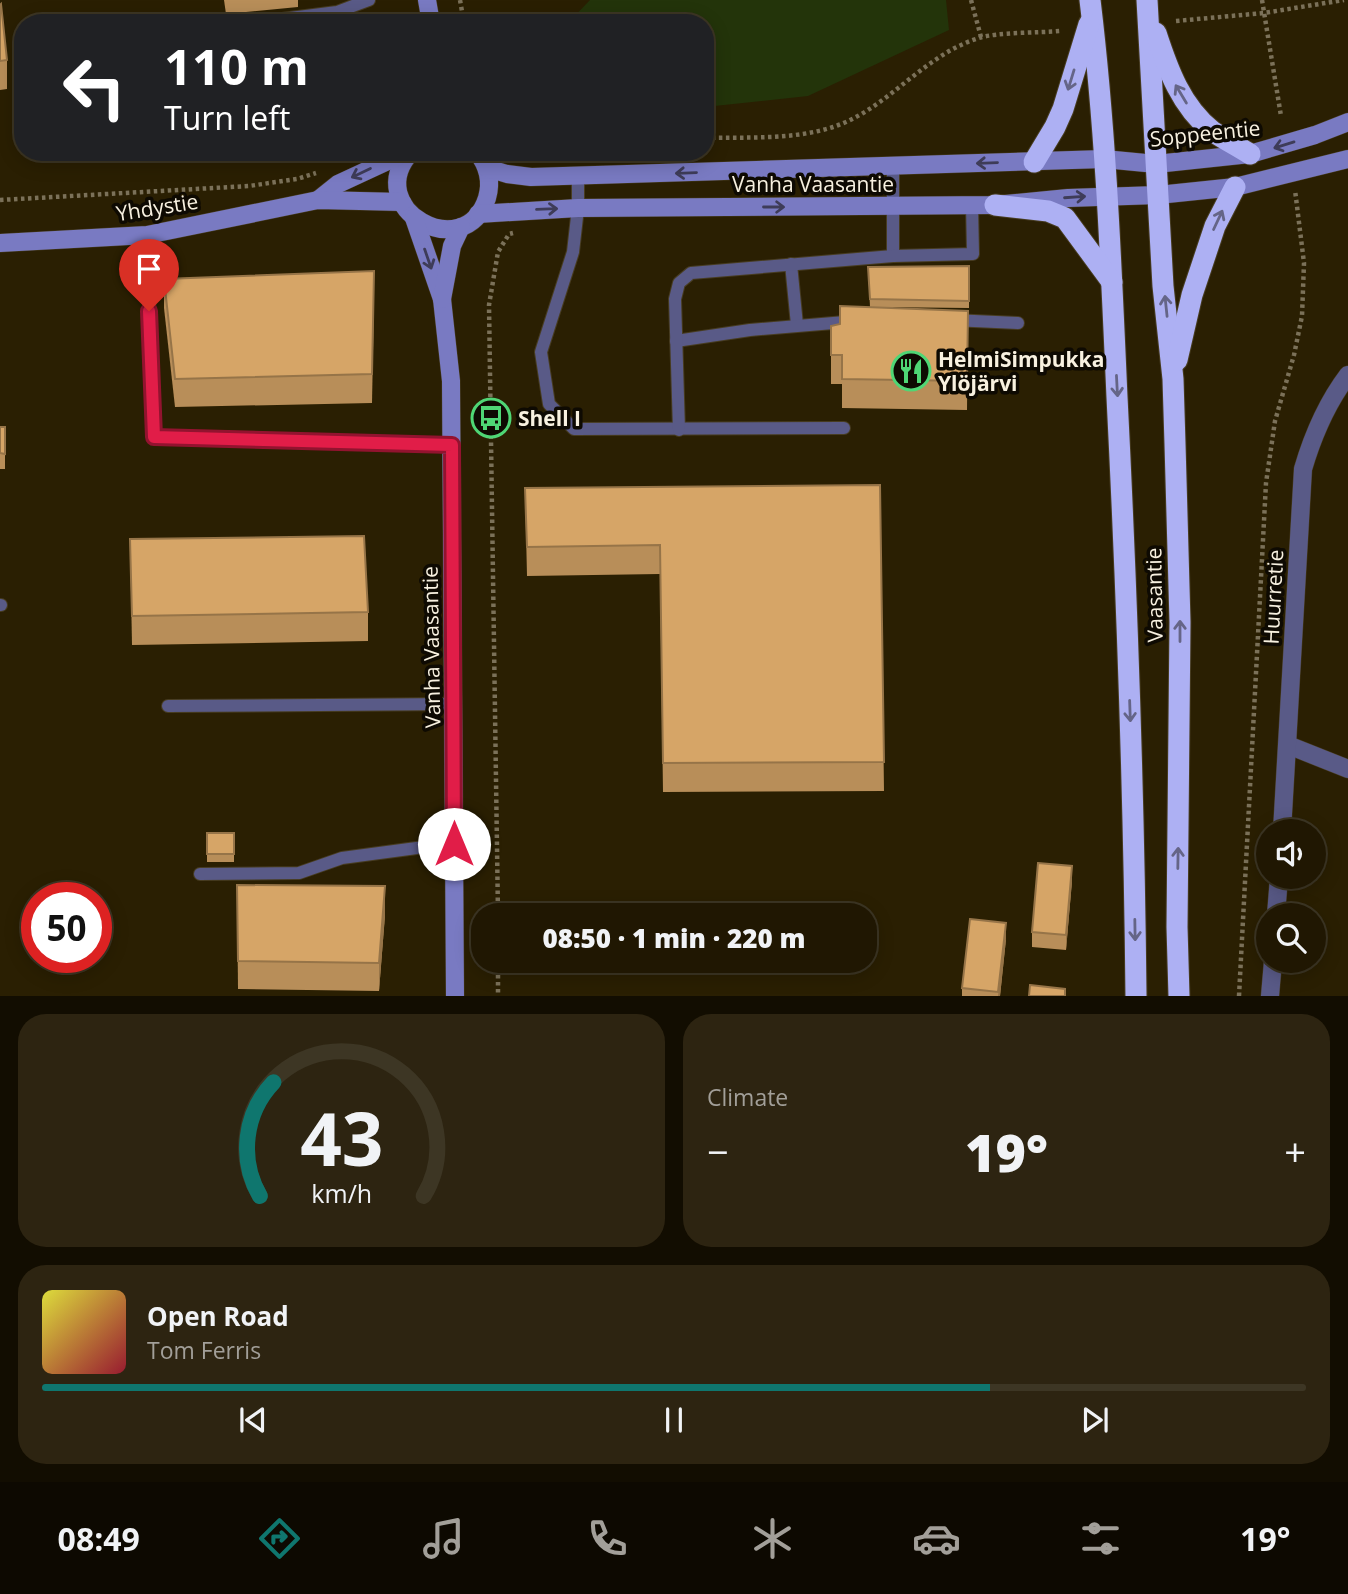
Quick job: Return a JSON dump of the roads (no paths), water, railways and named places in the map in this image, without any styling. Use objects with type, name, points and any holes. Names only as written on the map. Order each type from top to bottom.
[{"type":"highway","points":[[1147,2],[1172,79],[1191,110],[1213,131],[1250,154]]},
{"type":"highway","points":[[1147,2],[1156,164]]},
{"type":"highway","points":[[1091,8],[1104,159]]},
{"type":"highway","points":[[1034,162],[1063,110],[1091,8]]},
{"type":"highway","name":"Vaasantie","points":[[1104,159],[1112,282],[1132,764],[1136,996]]},
{"type":"highway","name":"Vaasantie","points":[[1156,164],[1173,379],[1180,622],[1177,913],[1179,996]]},
{"type":"highway","points":[[1173,379],[1192,295],[1215,226],[1235,187]]},
{"type":"highway","points":[[995,205],[1048,211],[1065,218],[1112,282]]},
{"type":"main road","name":"Soppeentie","points":[[1104,159],[1156,164],[1250,154],[1315,135],[1348,122]]},
{"type":"main road","name":"Vanha Vaasantie","points":[[487,161],[507,174],[531,177],[1104,159]]},
{"type":"main road","points":[[1106,195],[1158,195],[1235,187],[1348,159]]},
{"type":"main road","name":"Yhdystie","points":[[318,200],[338,184],[389,161]]},
{"type":"main road","points":[[402,202],[398,178],[404,161]]},
{"type":"main road","points":[[414,218],[439,230],[461,227],[478,214],[485,205],[489,192],[480,161]]},
{"type":"main road","name":"Vanha Vaasantie","points":[[478,214],[578,208],[995,205],[1106,195]]},
{"type":"main road","name":"Yhdystie","points":[[0,243],[147,235],[318,200],[402,202]]},
{"type":"main road","name":"Vanha Vaasantie","points":[[402,202],[414,218],[442,299],[451,381],[455,996]]},
{"type":"main road","name":"Vanha Vaasantie","points":[[442,299],[452,246],[461,227]]},
{"type":"street","name":"Huurretie","points":[[1283,819],[1303,469],[1312,435],[1348,375]]},
{"type":"street","points":[[1289,744],[1348,769]]},
{"type":"street","points":[[1270,996],[1272,973]]},
{"type":"lane","points":[[321,14],[337,12],[369,0]]},
{"type":"lane","points":[[893,167],[893,256]]},
{"type":"lane","points":[[578,176],[573,253],[541,352],[549,404],[574,429],[844,428]]},
{"type":"lane","points":[[679,430],[675,299],[679,283],[691,273],[893,256],[974,254],[972,205]]},
{"type":"lane","points":[[147,235],[154,437],[452,445]]},
{"type":"lane","points":[[791,264],[797,326]]},
{"type":"lane","points":[[944,319],[1018,323]]},
{"type":"lane","points":[[676,341],[797,326],[866,321]]},
{"type":"lane","points":[[168,706],[454,704]]},
{"type":"lane","points":[[200,874],[299,873],[342,858],[454,844]]},
{"type":"place","name":"HelmiSimpukka Ylöjärvi","points":[[911,371]]},
{"type":"place","name":"Shell I","points":[[491,418]]}]
